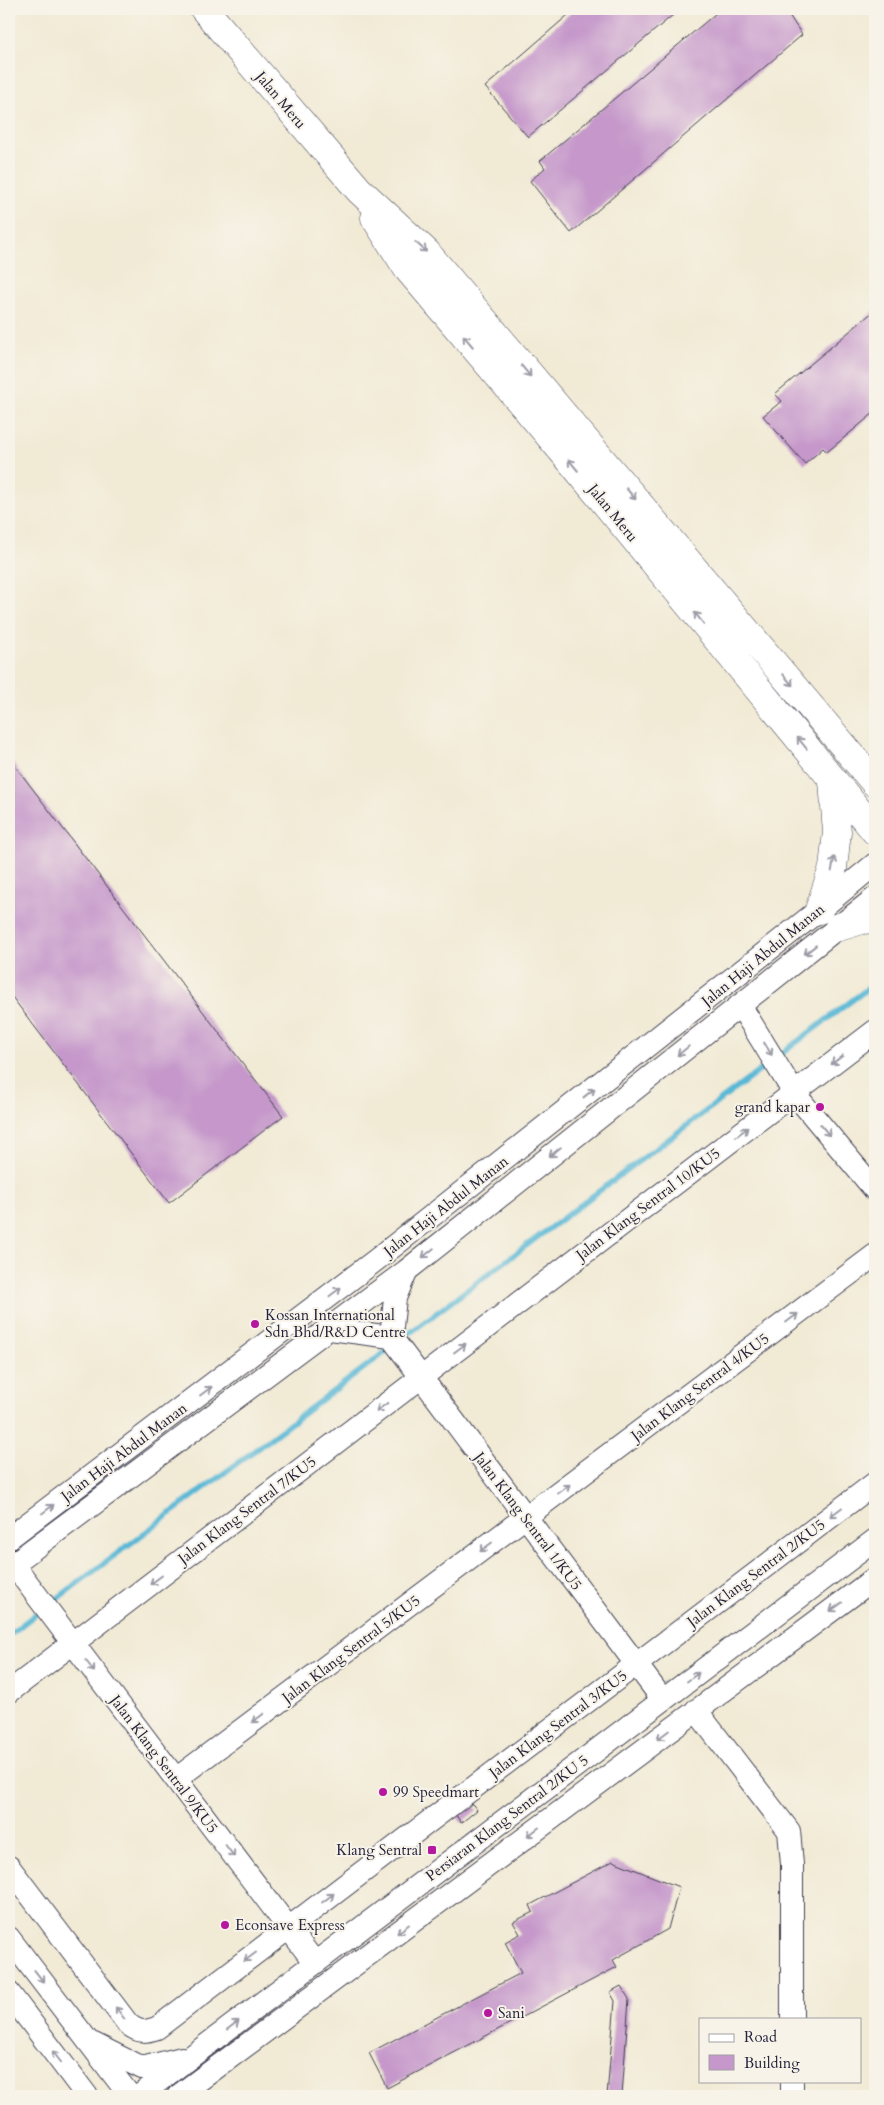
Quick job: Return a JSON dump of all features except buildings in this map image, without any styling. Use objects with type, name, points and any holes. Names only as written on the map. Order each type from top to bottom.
[{"type":"main road","name":"Jalan Meru","points":[[204,9],[359,190],[427,253],[875,782]]},
{"type":"main road","name":"Jalan Meru","points":[[359,190],[407,268],[569,459],[875,831]]},
{"type":"main road","points":[[833,781],[837,832],[829,918],[875,919]]},
{"type":"street","name":"Jalan Haji Abdul Manan","points":[[11,1566],[406,1271],[740,1005],[829,918],[875,864]]},
{"type":"street","name":"Jalan Haji Abdul Manan","points":[[9,1538],[829,918],[875,898]]},
{"type":"street","points":[[740,1005],[794,1093],[875,1190]]},
{"type":"street","name":"Jalan Klang Sentral 10/KU5","points":[[421,1377],[875,1030]]},
{"type":"street","name":"Jalan Klang Sentral 4/KU5","points":[[525,1518],[875,1255]]},
{"type":"street","points":[[330,1329],[391,1337],[395,1298],[406,1271]]},
{"type":"street","name":"Jalan Klang Sentral 1/KU5","points":[[391,1337],[663,1700]]},
{"type":"street","name":"Jalan Klang Sentral 7/KU5","points":[[9,1692],[421,1377]]},
{"type":"street","name":"Jalan Klang Sentral 2/KU5","points":[[636,1664],[875,1482]]},
{"type":"street","name":"Jalan Klang Sentral 5/KU5","points":[[176,1779],[525,1518]]},
{"type":"street","name":"Persiaran Klang Sentral 2/KU 5","points":[[139,2096],[875,1540]]},
{"type":"street","name":"Jalan Klang Sentral 9/KU5","points":[[11,1566],[73,1643],[315,1963]]},
{"type":"street","name":"Persiaran Klang Sentral 2/KU 5","points":[[178,2096],[875,1578]]},
{"type":"street","name":"Jalan Klang Sentral 3/KU5","points":[[9,1866],[128,2024],[136,2031],[145,2032],[157,2028],[636,1664]]},
{"type":"street","points":[[696,1710],[788,1831],[792,1864],[792,2018]]},
{"type":"street","points":[[9,1938],[130,2096]]},
{"type":"street","points":[[9,1994],[87,2096]]},
{"type":"street","points":[[89,2041],[142,2068],[194,2054]]},
{"type":"street","points":[[193,2096],[216,2068]]},
{"type":"street","points":[[792,2082],[792,2096]]},
{"type":"waterway","points":[[777,1057],[875,983]]},
{"type":"waterway","points":[[399,1341],[770,1063]]},
{"type":"waterway","points":[[50,1604],[392,1347]]},
{"type":"waterway","points":[[9,1635],[42,1609]]},
{"type":"place","name":"grand kapar","points":[[820,1107]]},
{"type":"place","name":"Kossan International Sdn Bhd/R&D Centre","points":[[255,1324]]},
{"type":"place","name":"99 Speedmart","points":[[383,1792]]},
{"type":"place","name":"Klang Sentral","points":[[432,1850]]},
{"type":"place","name":"Econsave Express","points":[[225,1925]]},
{"type":"place","name":"Sani","points":[[488,2013]]}]
